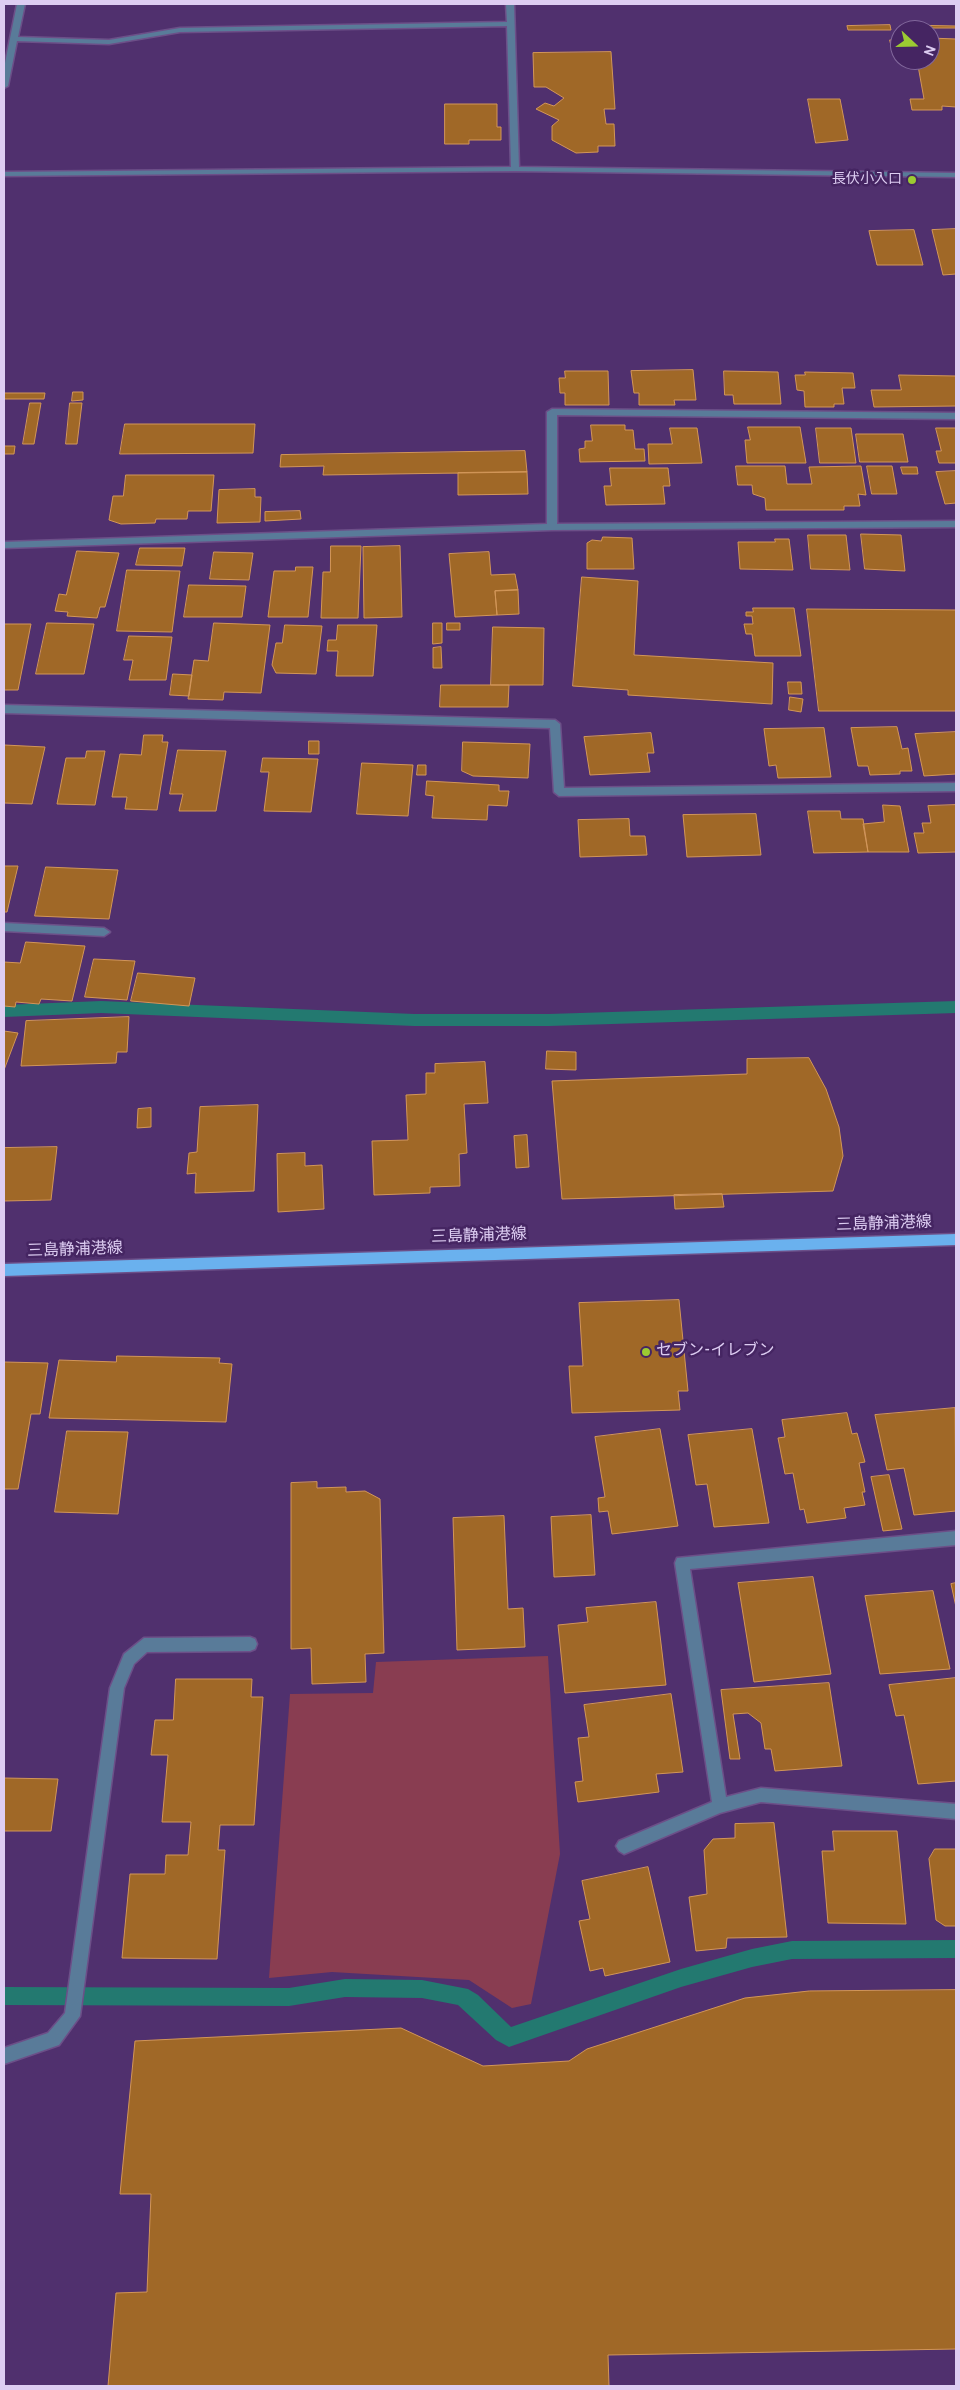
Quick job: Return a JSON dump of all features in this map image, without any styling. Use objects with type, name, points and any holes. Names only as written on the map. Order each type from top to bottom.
[{"type":"main road","name":"三島静浦港線","points":[[4,1270],[956,1239]]},
{"type":"street","points":[[4,86],[21,4]]},
{"type":"street","points":[[510,4],[515,169]]},
{"type":"street","points":[[15,39],[109,42],[180,30],[510,24]]},
{"type":"street","points":[[4,174],[515,169],[956,175]]},
{"type":"street","points":[[552,527],[552,412],[956,416]]},
{"type":"street","points":[[4,545],[552,527],[956,524]]},
{"type":"street","points":[[4,709],[555,724],[559,792],[956,787]]},
{"type":"street","points":[[4,926],[104,932]]},
{"type":"street","points":[[720,1806],[682,1563],[956,1538]]},
{"type":"street","points":[[4,2056],[53,2039],[72,2016],[117,1688],[129,1659],[144,1645],[250,1644]]},
{"type":"street","points":[[624,1846],[720,1806],[761,1795],[956,1812]]},
{"type":"shaded area","points":[[548,1656],[560,1854],[531,2004],[512,2008],[469,1980],[332,1972],[269,1978],[290,1694],[373,1693],[376,1662]]},
{"type":"building","points":[[890,25],[890,30],[848,30],[847,26]]},
{"type":"building","points":[[940,26],[956,26],[956,28],[940,28]]},
{"type":"building","points":[[940,38],[956,39],[956,107],[942,106],[942,110],[912,110],[910,99],[924,99],[919,70],[940,70]]},
{"type":"building","points":[[611,52],[615,109],[604,109],[606,124],[614,124],[615,146],[598,146],[598,152],[576,153],[552,140],[552,126],[559,120],[536,109],[545,103],[554,106],[564,98],[546,87],[534,87],[533,53]]},
{"type":"building","points":[[808,99],[840,99],[848,140],[816,143]]},
{"type":"building","points":[[445,104],[497,104],[497,127],[501,127],[501,140],[469,140],[469,144],[445,144]]},
{"type":"building","points":[[956,229],[956,274],[943,275],[932,230]]},
{"type":"building","points":[[914,230],[923,265],[877,265],[869,231]]},
{"type":"building","points":[[693,370],[696,400],[674,400],[675,405],[639,405],[639,393],[634,393],[631,371]]},
{"type":"building","points":[[565,371],[608,371],[609,405],[565,405],[565,393],[560,393],[559,378],[565,378]]},
{"type":"building","points":[[724,371],[778,372],[781,404],[734,404],[733,395],[725,395]]},
{"type":"building","points":[[805,372],[853,373],[855,388],[842,388],[844,404],[834,404],[834,407],[805,407],[804,391],[797,390],[795,375],[805,375]]},
{"type":"building","points":[[899,375],[956,376],[956,406],[874,407],[871,390],[901,390]]},
{"type":"building","points":[[73,392],[83,392],[83,400],[72,401]]},
{"type":"building","points":[[4,393],[45,393],[44,399],[4,399]]},
{"type":"building","points":[[30,403],[41,403],[34,444],[23,444]]},
{"type":"building","points":[[70,403],[82,403],[77,444],[66,444]]},
{"type":"building","points":[[125,424],[255,424],[253,453],[120,454]]},
{"type":"building","points":[[591,425],[625,425],[625,430],[633,430],[635,449],[644,449],[645,461],[580,462],[579,449],[585,448],[585,441],[592,441]]},
{"type":"building","points":[[748,427],[800,427],[806,463],[747,463],[745,440],[750,440]]},
{"type":"building","points":[[670,428],[697,428],[702,463],[649,464],[648,444],[672,444]]},
{"type":"building","points":[[816,428],[851,428],[856,463],[820,463]]},
{"type":"building","points":[[936,428],[956,428],[956,463],[939,463],[936,451],[941,451]]},
{"type":"building","points":[[856,434],[903,434],[908,462],[860,462]]},
{"type":"building","points":[[4,446],[15,446],[14,454],[4,454]]},
{"type":"building","points":[[525,451],[527,472],[323,475],[324,466],[280,467],[281,455]]},
{"type":"building","points":[[736,466],[785,466],[787,484],[812,484],[809,467],[861,466],[866,495],[858,494],[860,506],[844,506],[844,510],[766,510],[765,498],[753,494],[752,485],[738,485]]},
{"type":"building","points":[[867,466],[892,466],[897,494],[872,494]]},
{"type":"building","points":[[901,467],[917,467],[918,474],[903,474]]},
{"type":"building","points":[[610,468],[668,468],[670,486],[663,486],[665,504],[606,505],[604,486],[611,486]]},
{"type":"building","points":[[956,471],[956,503],[945,504],[936,472]]},
{"type":"building","points":[[527,472],[528,494],[458,495],[458,473]]},
{"type":"building","points":[[126,475],[214,475],[211,511],[188,511],[187,519],[156,519],[155,523],[121,524],[109,520],[113,496],[123,496]]},
{"type":"building","points":[[255,489],[255,497],[261,497],[260,522],[217,523],[219,490]]},
{"type":"building","points":[[300,511],[301,519],[265,521],[265,512]]},
{"type":"building","points":[[861,534],[901,535],[905,571],[865,569]]},
{"type":"building","points":[[808,535],[846,535],[850,570],[811,569]]},
{"type":"building","points":[[603,537],[632,538],[634,569],[587,569],[587,543],[592,540],[601,541]]},
{"type":"building","points":[[775,539],[789,539],[793,570],[740,569],[738,542],[775,542]]},
{"type":"building","points":[[331,546],[361,546],[358,618],[321,618],[323,572],[330,572]]},
{"type":"building","points":[[400,546],[402,617],[364,618],[363,547]]},
{"type":"building","points":[[140,548],[185,548],[182,566],[136,565]]},
{"type":"building","points":[[77,551],[119,553],[105,607],[100,607],[97,618],[67,616],[68,612],[55,611],[59,594],[66,595]]},
{"type":"building","points":[[214,552],[253,553],[249,580],[210,579]]},
{"type":"building","points":[[489,552],[491,575],[515,574],[518,590],[495,591],[497,615],[455,617],[449,554]]},
{"type":"building","points":[[296,567],[313,567],[308,617],[268,617],[274,571],[295,571]]},
{"type":"building","points":[[127,570],[180,571],[172,632],[117,631]]},
{"type":"building","points":[[582,577],[638,581],[634,655],[773,663],[772,704],[628,695],[628,690],[573,686]]},
{"type":"building","points":[[189,585],[246,586],[242,617],[184,617]]},
{"type":"building","points":[[518,590],[519,614],[497,615],[495,591]]},
{"type":"building","points":[[753,608],[794,608],[801,656],[755,656],[752,634],[746,634],[744,624],[753,624],[752,616],[746,616],[746,612],[753,612]]},
{"type":"building","points":[[807,609],[956,610],[956,711],[819,711]]},
{"type":"building","points":[[47,623],[94,624],[84,674],[36,674]]},
{"type":"building","points":[[214,623],[270,625],[261,693],[224,692],[223,700],[188,699],[194,660],[208,661]]},
{"type":"building","points":[[433,623],[442,623],[442,643],[433,644]]},
{"type":"building","points":[[447,623],[460,623],[460,630],[447,630]]},
{"type":"building","points":[[4,624],[31,624],[18,690],[4,690]]},
{"type":"building","points":[[285,625],[322,626],[316,674],[276,673],[272,665],[276,643],[282,643]]},
{"type":"building","points":[[338,625],[377,625],[373,676],[336,676],[338,651],[327,651],[328,640],[336,640]]},
{"type":"building","points":[[493,627],[544,628],[543,685],[491,685]]},
{"type":"building","points":[[129,636],[172,637],[166,680],[129,680],[133,660],[124,660]]},
{"type":"building","points":[[441,647],[442,668],[433,668],[433,648]]},
{"type":"building","points":[[173,674],[192,675],[189,696],[170,695]]},
{"type":"building","points":[[788,682],[801,682],[802,694],[789,694]]},
{"type":"building","points":[[441,685],[509,685],[508,707],[440,707]]},
{"type":"building","points":[[790,697],[803,699],[801,712],[789,710]]},
{"type":"building","points":[[897,727],[902,749],[908,748],[912,771],[900,771],[900,774],[870,775],[868,766],[858,766],[851,728]]},
{"type":"building","points":[[824,728],[831,777],[778,778],[776,765],[769,766],[764,729]]},
{"type":"building","points":[[956,732],[956,774],[924,776],[915,734]]},
{"type":"building","points":[[651,733],[654,753],[647,753],[650,772],[590,775],[584,737]]},
{"type":"building","points":[[144,735],[163,735],[162,742],[168,742],[157,810],[125,809],[127,797],[112,797],[120,754],[141,755]]},
{"type":"building","points":[[309,741],[319,741],[319,754],[309,754]]},
{"type":"building","points":[[463,742],[530,744],[528,778],[473,776],[462,771]]},
{"type":"building","points":[[4,745],[45,747],[32,804],[4,803]]},
{"type":"building","points":[[178,750],[226,751],[216,811],[179,811],[183,794],[170,794]]},
{"type":"building","points":[[87,751],[105,751],[95,805],[57,804],[66,758],[85,758]]},
{"type":"building","points":[[263,758],[318,759],[311,812],[264,811],[269,772],[261,772]]},
{"type":"building","points":[[362,763],[413,765],[408,816],[357,814]]},
{"type":"building","points":[[418,765],[426,765],[426,775],[417,775]]},
{"type":"building","points":[[427,781],[499,785],[499,791],[509,791],[507,806],[488,805],[487,820],[432,818],[434,796],[426,795]]},
{"type":"building","points":[[883,805],[900,806],[909,852],[868,852],[863,824],[884,822]]},
{"type":"building","points":[[956,805],[956,852],[918,853],[914,833],[924,833],[922,823],[931,823],[928,806]]},
{"type":"building","points":[[808,811],[840,811],[841,819],[863,819],[868,852],[814,853]]},
{"type":"building","points":[[756,814],[761,855],[687,857],[683,815]]},
{"type":"building","points":[[629,819],[630,836],[645,836],[647,855],[580,857],[578,820]]},
{"type":"building","points":[[4,866],[18,866],[7,912],[4,912]]},
{"type":"building","points":[[46,867],[118,870],[109,919],[35,916]]},
{"type":"building","points":[[26,942],[85,946],[72,1001],[41,999],[39,1004],[16,1002],[15,1007],[4,1006],[4,962],[20,963]]},
{"type":"building","points":[[94,959],[135,961],[127,1000],[85,997]]},
{"type":"building","points":[[138,973],[195,978],[189,1006],[131,1001]]},
{"type":"building","points":[[129,1017],[127,1052],[117,1052],[116,1063],[21,1066],[26,1021]]},
{"type":"building","points":[[4,1031],[18,1033],[4,1070]]},
{"type":"building","points":[[547,1051],[576,1052],[576,1070],[546,1069]]},
{"type":"building","points":[[809,1058],[826,1089],[839,1127],[843,1156],[833,1191],[562,1199],[552,1081],[747,1074],[747,1059]]},
{"type":"building","points":[[485,1062],[488,1103],[464,1104],[467,1153],[459,1154],[460,1186],[430,1187],[430,1193],[374,1195],[372,1141],[408,1140],[406,1095],[426,1094],[426,1073],[435,1073],[435,1064]]},
{"type":"building","points":[[258,1105],[254,1191],[195,1193],[196,1173],[187,1174],[189,1153],[197,1152],[200,1107]]},
{"type":"building","points":[[151,1108],[151,1127],[137,1128],[138,1109]]},
{"type":"building","points":[[527,1135],[529,1167],[516,1168],[514,1136]]},
{"type":"building","points":[[57,1147],[51,1200],[4,1201],[4,1148]]},
{"type":"building","points":[[305,1153],[305,1166],[322,1165],[324,1209],[278,1212],[277,1154]]},
{"type":"building","points":[[722,1194],[724,1207],[675,1209],[674,1195]]},
{"type":"building","points":[[679,1300],[688,1391],[678,1391],[680,1410],[572,1413],[569,1366],[583,1366],[579,1303]]},
{"type":"building","points":[[117,1356],[220,1358],[219,1363],[232,1364],[226,1422],[49,1418],[59,1360],[116,1362]]},
{"type":"building","points":[[4,1362],[48,1363],[40,1414],[31,1414],[18,1489],[4,1489]]},
{"type":"building","points":[[955,1408],[956,1511],[914,1515],[904,1468],[887,1470],[875,1415]]},
{"type":"building","points":[[847,1413],[852,1434],[857,1433],[865,1462],[859,1463],[865,1492],[862,1492],[865,1505],[844,1508],[846,1518],[807,1523],[804,1509],[800,1510],[793,1473],[785,1474],[778,1438],[785,1437],[782,1420]]},
{"type":"building","points":[[660,1429],[678,1526],[612,1534],[608,1511],[599,1512],[598,1498],[605,1497],[595,1437]]},
{"type":"building","points":[[752,1429],[769,1523],[714,1527],[707,1484],[696,1485],[688,1435]]},
{"type":"building","points":[[67,1431],[128,1432],[118,1514],[55,1512]]},
{"type":"building","points":[[889,1475],[902,1529],[883,1531],[871,1477]]},
{"type":"building","points":[[317,1482],[317,1488],[346,1487],[346,1492],[365,1491],[380,1499],[384,1653],[365,1654],[366,1682],[312,1684],[311,1648],[291,1649],[291,1483]]},
{"type":"building","points":[[591,1515],[595,1575],[554,1577],[551,1517]]},
{"type":"building","points":[[504,1516],[508,1609],[523,1608],[525,1647],[457,1650],[453,1518]]},
{"type":"building","points":[[813,1577],[831,1674],[754,1682],[738,1583]]},
{"type":"building","points":[[956,1583],[956,1607],[951,1584]]},
{"type":"building","points":[[933,1591],[950,1669],[880,1674],[865,1596]]},
{"type":"building","points":[[656,1602],[666,1685],[565,1693],[558,1625],[588,1622],[586,1608]]},
{"type":"building","points":[[956,1678],[956,1781],[918,1784],[904,1715],[896,1716],[889,1685]]},
{"type":"building","points":[[176,1679],[252,1679],[251,1697],[263,1697],[254,1825],[220,1825],[218,1850],[225,1850],[217,1959],[122,1958],[130,1874],[165,1874],[166,1855],[188,1855],[191,1822],[162,1822],[168,1755],[151,1755],[155,1720],[173,1720]]},
{"type":"building","points":[[829,1683],[842,1766],[775,1771],[771,1749],[765,1749],[761,1723],[748,1713],[733,1714],[740,1759],[730,1759],[721,1690]]},
{"type":"building","points":[[671,1694],[683,1772],[656,1774],[659,1792],[578,1802],[575,1782],[583,1781],[578,1738],[589,1737],[584,1705]]},
{"type":"building","points":[[4,1778],[58,1779],[51,1831],[4,1831]]},
{"type":"building","points":[[774,1823],[787,1937],[727,1938],[726,1948],[696,1951],[689,1897],[707,1894],[704,1850],[713,1839],[735,1838],[735,1824]]},
{"type":"building","points":[[833,1831],[897,1831],[906,1924],[828,1923],[822,1851],[834,1851]]},
{"type":"building","points":[[935,1849],[956,1849],[956,1926],[945,1926],[936,1920],[929,1859]]},
{"type":"building","points":[[648,1867],[670,1962],[605,1976],[603,1968],[590,1971],[579,1921],[590,1919],[582,1881]]},
{"type":"building","points":[[956,1990],[956,2349],[608,2355],[609,2386],[108,2386],[116,2293],[147,2292],[151,2194],[120,2194],[135,2041],[401,2028],[483,2066],[569,2061],[587,2049],[745,1998],[809,1991]]},
{"type":"waterway","points":[[4,1011],[101,1007],[414,1020],[549,1020],[956,1007]]},
{"type":"waterway","points":[[4,1996],[149,1995],[289,1997],[345,1988],[422,1989],[461,1996],[471,2002],[509,2037],[523,2034],[681,1978],[752,1958],[792,1950],[956,1949]]},
{"type":"place","name":"長伏小入口","points":[[912,180]]},
{"type":"place","name":"セブン-イレブン","points":[[646,1352]]}]
